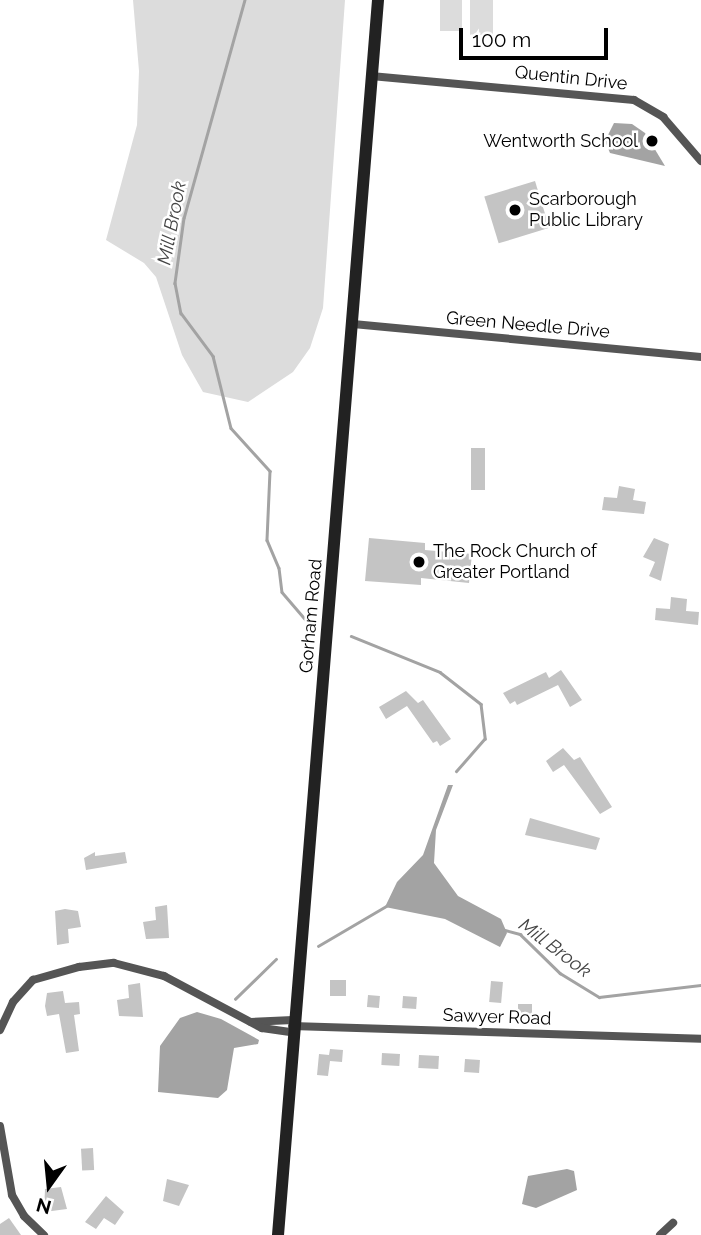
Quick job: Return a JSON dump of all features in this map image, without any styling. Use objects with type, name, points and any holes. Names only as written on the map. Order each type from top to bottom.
[{"type":"main road","name":"Gorham Road","points":[[278,1235],[292,1026],[353,324],[378,0]]},
{"type":"street","name":"Quentin Drive","points":[[371,76],[634,100],[663,117],[701,161]]},
{"type":"street","name":"Green Needle Drive","points":[[353,324],[701,357]]},
{"type":"street","name":"Sawyer Road","points":[[0,1030],[13,1002],[33,980],[79,967],[114,962],[164,976],[251,1021],[292,1026],[701,1040]]},
{"type":"street","points":[[0,1126],[12,1195],[24,1216],[44,1235]]},
{"type":"street","points":[[660,1235],[673,1223]]},
{"type":"shaded area","points":[[133,0],[345,0],[323,308],[310,348],[293,372],[248,402],[203,392],[182,355],[156,277],[144,263],[106,240],[137,125],[139,71]]},
{"type":"shaded area","points":[[440,0],[462,0],[462,31],[440,31]]},
{"type":"shaded area","points":[[470,0],[493,0],[493,35],[470,35]]},
{"type":"shaded area","points":[[614,123],[632,124],[645,133],[665,166],[610,153],[605,141]]},
{"type":"shaded area","points":[[448,785],[453,785],[436,830],[434,863],[458,896],[501,919],[507,933],[500,947],[445,919],[385,907],[397,882],[423,855]]},
{"type":"shaded area","points":[[197,1012],[221,1019],[259,1040],[258,1044],[234,1048],[227,1090],[218,1098],[158,1092],[160,1046],[180,1018]]},
{"type":"shaded area","points":[[567,1169],[574,1171],[577,1190],[536,1208],[522,1204],[528,1176]]},
{"type":"building","name":"Scarborough Public Library","points":[[535,181],[549,228],[499,243],[484,196]]},
{"type":"building","points":[[471,448],[485,448],[485,490],[471,490]]},
{"type":"building","points":[[619,486],[635,489],[633,500],[646,502],[644,514],[602,510],[604,497],[617,498]]},
{"type":"building","name":"The Rock Church of Greater Portland","points":[[369,538],[425,543],[425,550],[472,554],[469,583],[421,578],[421,585],[365,581]]},
{"type":"building","points":[[654,538],[669,544],[661,581],[649,576],[655,562],[643,557]]},
{"type":"building","points":[[671,597],[687,599],[686,611],[699,612],[698,625],[655,620],[656,608],[670,609]]},
{"type":"building","points":[[561,670],[582,700],[570,707],[558,685],[517,705],[515,701],[510,704],[503,693],[546,672],[549,678]]},
{"type":"building","points":[[406,691],[418,703],[423,700],[451,739],[440,746],[437,741],[433,743],[407,706],[386,719],[379,707]]},
{"type":"building","points":[[563,748],[574,760],[580,757],[612,807],[600,814],[564,765],[553,772],[546,761]]},
{"type":"building","points":[[530,818],[600,838],[596,850],[525,835]]},
{"type":"building","points":[[95,852],[95,856],[125,852],[127,863],[86,870],[84,858]]},
{"type":"building","points":[[167,905],[169,938],[146,939],[143,922],[156,920],[155,907]]},
{"type":"building","points":[[55,911],[78,911],[81,927],[68,929],[69,943],[57,945]]},
{"type":"building","points":[[330,980],[346,980],[346,996],[330,996]]},
{"type":"building","points":[[491,981],[503,982],[501,1003],[489,1002]]},
{"type":"building","points":[[140,983],[143,1017],[119,1016],[117,1000],[129,998],[128,985]]},
{"type":"building","points":[[63,991],[65,1003],[79,1002],[80,1014],[74,1015],[79,1051],[66,1053],[59,1014],[47,1016],[47,993]]},
{"type":"building","points":[[368,995],[380,996],[379,1008],[367,1007]]},
{"type":"building","points":[[403,996],[417,997],[416,1009],[402,1008]]},
{"type":"building","points":[[518,1004],[532,1004],[532,1014],[518,1014]]},
{"type":"building","points":[[330,1049],[343,1050],[342,1062],[330,1061],[328,1076],[317,1075],[319,1054],[329,1055]]},
{"type":"building","points":[[382,1053],[400,1054],[399,1066],[381,1065]]},
{"type":"building","points":[[419,1055],[439,1056],[438,1069],[418,1068]]},
{"type":"building","points":[[465,1059],[480,1060],[479,1073],[464,1072]]},
{"type":"building","points":[[93,1148],[94,1170],[82,1171],[81,1149]]},
{"type":"building","points":[[167,1179],[189,1185],[179,1206],[163,1201]]},
{"type":"building","points":[[61,1187],[67,1209],[44,1212],[45,1189]]},
{"type":"building","points":[[106,1196],[124,1212],[115,1225],[104,1218],[96,1229],[85,1222]]},
{"type":"building","points":[[9,1218],[21,1235],[0,1235],[0,1224]]},
{"type":"waterway","name":"Mill Brook","points":[[245,0],[184,218],[175,283],[181,313],[213,356],[231,428],[270,471],[267,540],[279,568],[282,592],[311,626]]},
{"type":"waterway","name":"Mill Brook","points":[[351,636],[440,672],[481,704],[485,739],[457,771]]},
{"type":"waterway","points":[[318,946],[388,905]]},
{"type":"waterway","name":"Mill Brook","points":[[505,930],[520,934],[560,973],[599,997],[701,985]]},
{"type":"waterway","points":[[235,999],[276,959]]},
{"type":"place","name":"Wentworth School","points":[[652,141]]},
{"type":"place","name":"Scarborough Public Library","points":[[515,210]]},
{"type":"place","name":"The Rock Church of Greater Portland","points":[[419,562]]}]
